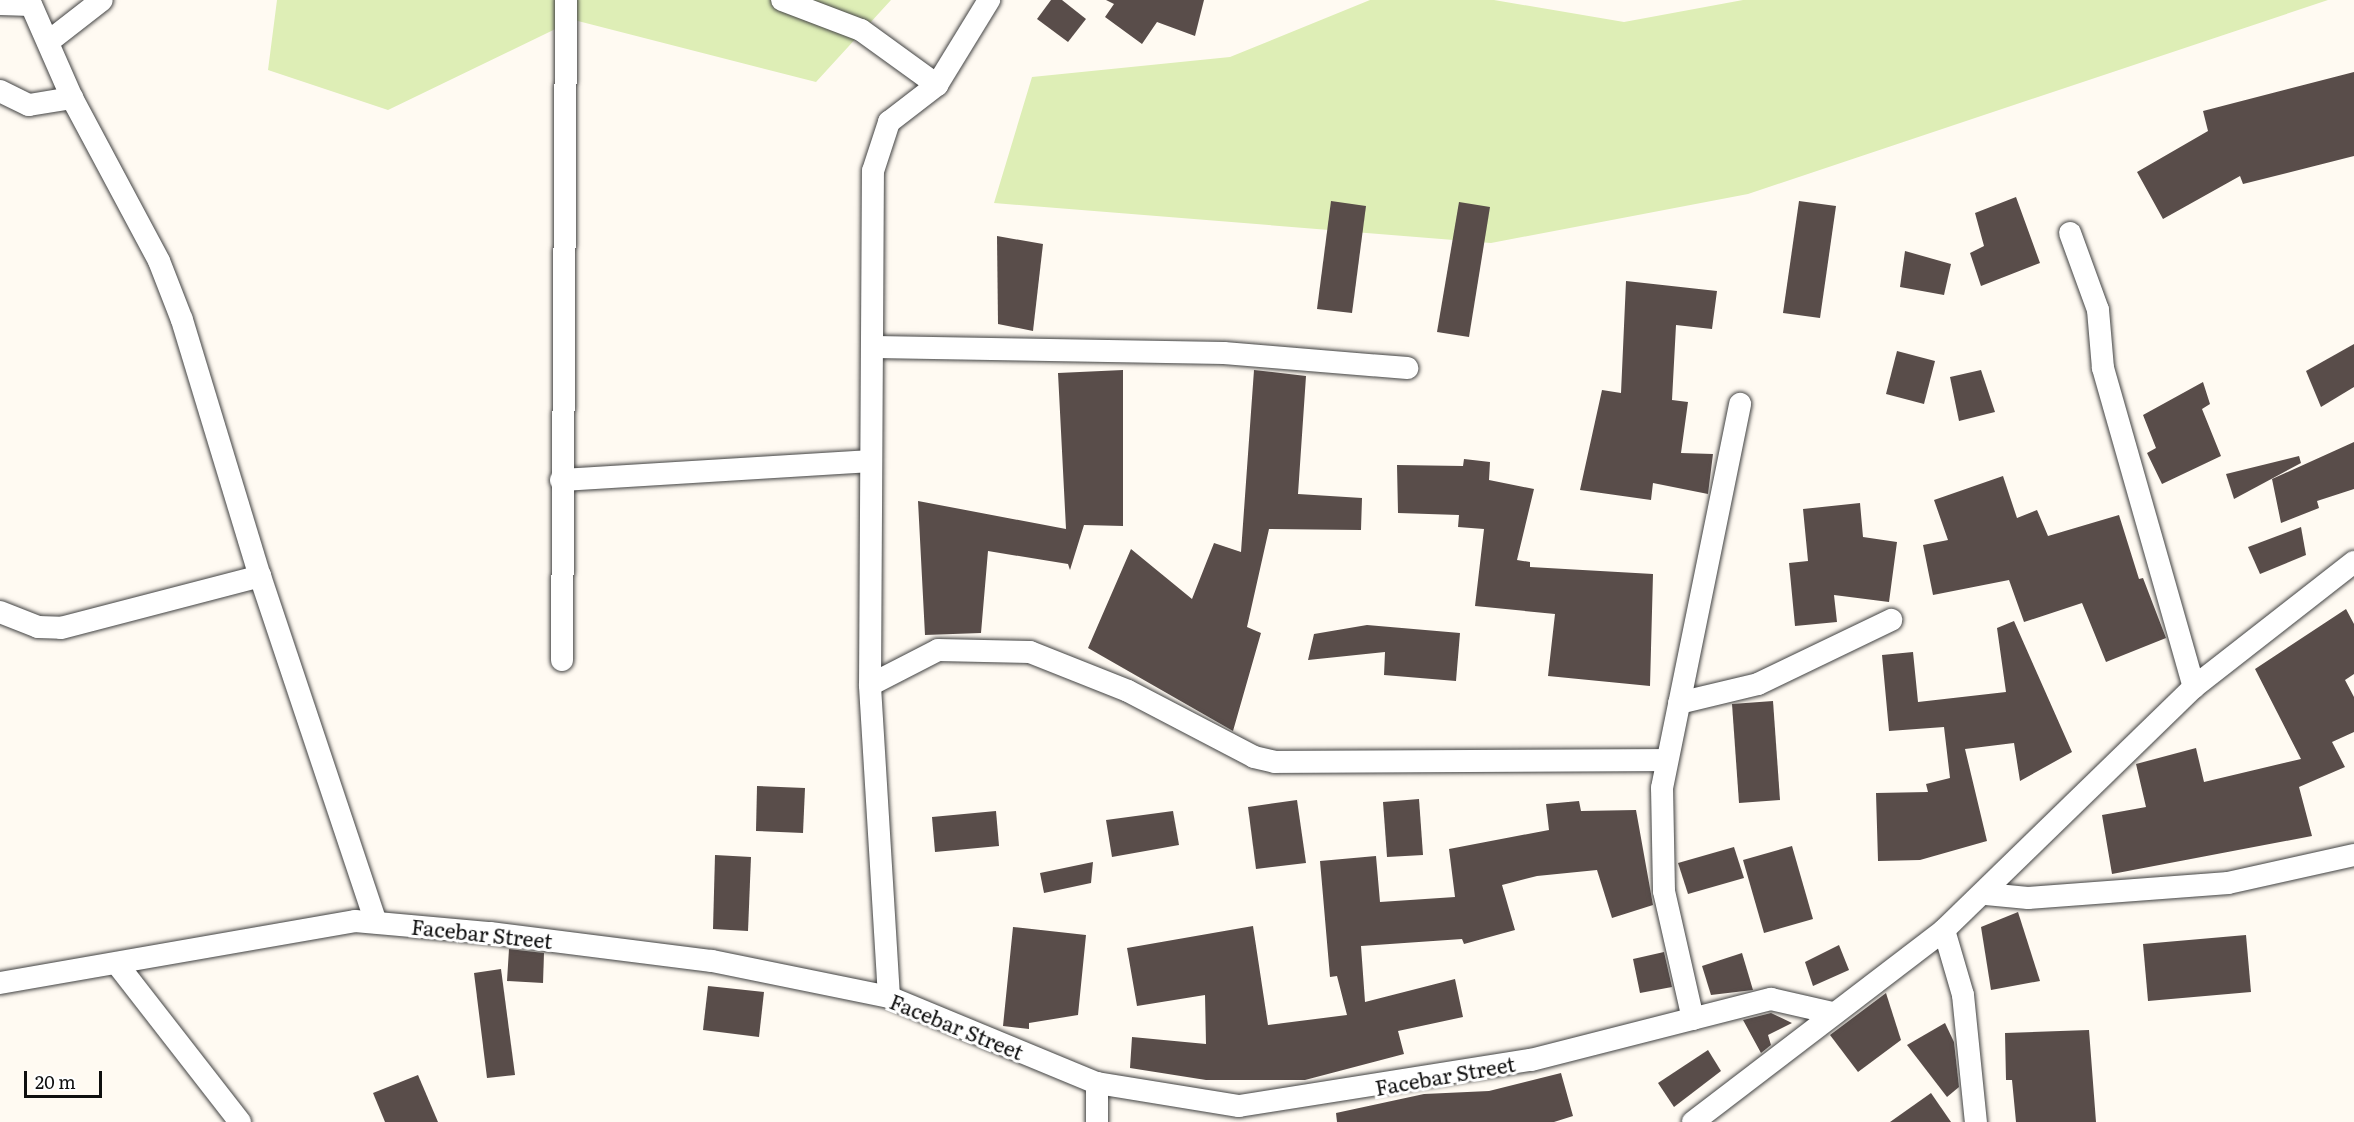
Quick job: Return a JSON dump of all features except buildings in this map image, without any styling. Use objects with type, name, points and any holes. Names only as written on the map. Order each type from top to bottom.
[{"type":"street","points":[[48,42],[102,0]]},
{"type":"street","points":[[562,660],[561,480],[566,0]]},
{"type":"street","points":[[782,0],[861,30],[937,85]]},
{"type":"street","points":[[889,997],[870,685],[868,461],[875,347],[873,171],[880,140],[889,122],[937,85],[989,0]]},
{"type":"street","points":[[0,4],[30,2],[72,98],[159,261],[260,576],[376,922]]},
{"type":"street","points":[[0,91],[29,105],[72,98]]},
{"type":"street","points":[[2070,233],[2096,301],[2103,368],[2194,687]]},
{"type":"street","points":[[875,347],[1224,353],[1407,368]]},
{"type":"street","points":[[1693,1019],[1664,891],[1664,760],[1679,703],[1740,404]]},
{"type":"street","points":[[561,480],[868,461]]},
{"type":"street","points":[[1693,1122],[1832,1013],[1944,930],[1986,894],[2194,687],[2354,562]]},
{"type":"street","points":[[0,612],[38,627],[61,628],[260,576]]},
{"type":"street","points":[[1679,703],[1758,684],[1891,620]]},
{"type":"street","points":[[870,685],[938,650],[1030,652],[1128,691],[1254,757],[1275,762],[1664,760]]},
{"type":"street","points":[[1986,894],[2028,898],[2228,883],[2354,855]]},
{"type":"street","name":"Facebar Street","points":[[0,983],[376,922],[712,961],[889,997],[1097,1083],[1239,1106],[1531,1059],[1780,999],[1832,1013]]},
{"type":"street","points":[[1944,930],[1963,995],[1977,1122]]},
{"type":"street","points":[[117,964],[240,1122]]},
{"type":"street","points":[[1097,1083],[1097,1122]]},
{"type":"green space","points":[[277,0],[891,0],[816,82],[574,20],[388,110],[268,70]]},
{"type":"green space","points":[[1370,0],[1494,0],[1624,22],[1743,0],[2328,0],[1748,194],[1491,243],[994,203],[1032,77],[1230,57]]}]
